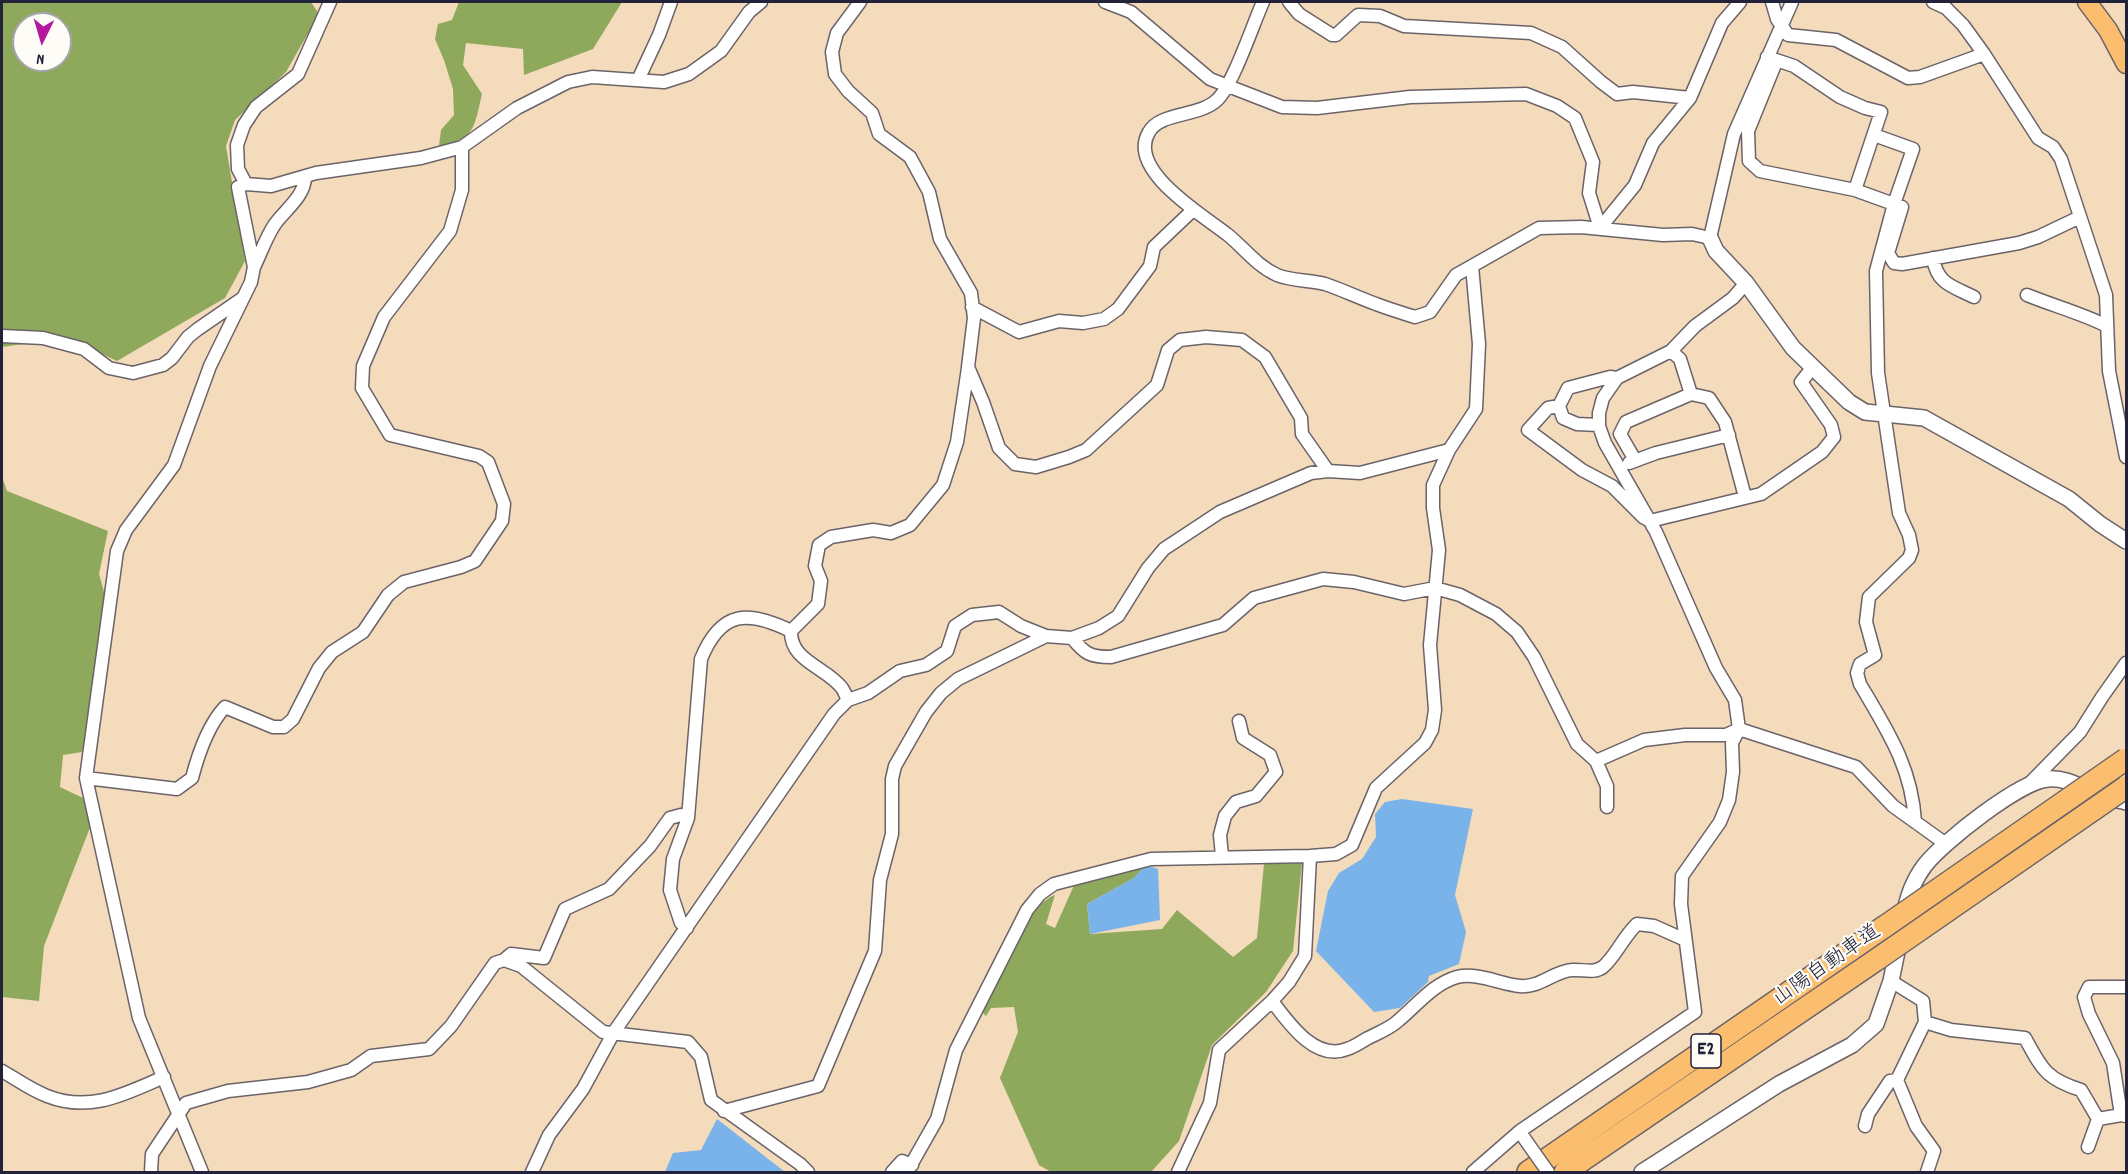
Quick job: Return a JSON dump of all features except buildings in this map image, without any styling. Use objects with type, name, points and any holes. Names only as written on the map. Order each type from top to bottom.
[{"type":"highway","name":"山陽自動車道","points":[[1528,1173],[2127,759]]},
{"type":"highway","name":"山陽自動車道","points":[[1565,1173],[2127,787]]},
{"type":"main road","points":[[2087,2],[2108,30],[2127,64]]},
{"type":"street","points":[[246,184],[238,169],[237,145],[244,124],[256,107],[298,74],[330,2]]},
{"type":"street","points":[[638,80],[659,35],[671,2]]},
{"type":"street","points":[[254,267],[238,187],[246,184],[271,186],[316,173],[421,158],[462,147],[517,108],[568,82],[592,77],[664,82],[689,74],[721,51],[749,12],[761,2]]},
{"type":"street","points":[[848,700],[841,687],[796,652],[790,640],[791,631],[818,604],[821,581],[815,566],[819,545],[831,537],[873,530],[891,533],[910,525],[943,485],[957,442],[974,318],[971,293],[940,239],[929,192],[910,157],[879,134],[872,113],[848,91],[835,74],[832,52],[837,33],[860,2]]},
{"type":"street","points":[[1105,2],[1131,12],[1210,79],[1282,107],[1306,108],[1410,97],[1526,94],[1557,106],[1575,118],[1593,162],[1589,193],[1600,228]]},
{"type":"street","points":[[1263,2],[1227,86],[1217,99],[1204,109],[1156,123],[1148,132],[1145,155],[1152,172],[1193,210],[1229,236],[1254,260],[1278,275],[1323,284],[1415,317],[1430,312],[1456,275],[1539,228],[1581,226],[1663,235],[1692,234],[1710,238]]},
{"type":"street","points":[[1289,2],[1299,15],[1332,35],[1336,35],[1358,15],[1380,16],[1404,26],[1531,33],[1562,47],[1617,94],[1633,92],[1690,98]]},
{"type":"street","points":[[1600,228],[1635,185],[1653,143],[1690,98],[1722,23],[1740,2]]},
{"type":"street","points":[[1772,2],[1781,26],[1788,34],[1836,40],[1908,78],[1920,77],[1984,54]]},
{"type":"street","points":[[1792,2],[1734,134],[1710,238],[1716,251],[1746,283],[1793,348],[1849,402],[1865,412],[1924,418],[2069,499],[2100,524],[2127,541]]},
{"type":"street","points":[[1933,2],[1946,8],[1963,25],[2038,138],[2053,147],[2061,159],[2106,295],[2109,371],[2127,457]]},
{"type":"street","points":[[1767,57],[1794,66],[1840,96],[1865,108],[1881,112],[1855,190]]},
{"type":"street","points":[[1767,57],[1774,67],[1748,131],[1749,161],[1760,171],[1855,190],[1902,207],[1888,253],[1894,263],[1902,264],[2019,243],[2038,237],[2080,217]]},
{"type":"street","points":[[1874,135],[1913,149],[1894,204],[1876,271],[1878,373],[1883,414],[1899,513],[1909,536],[1912,550],[1909,558],[1869,597],[1866,622],[1875,655],[1860,664],[1857,673],[1860,684],[1904,765],[1914,801],[1915,822]]},
{"type":"street","points":[[86,778],[177,789],[192,778],[217,716],[225,707],[273,727],[284,727],[293,718],[319,668],[332,652],[363,632],[388,595],[404,582],[475,561],[502,520],[504,504],[488,462],[479,456],[390,435],[362,388],[363,366],[384,317],[450,231],[462,190],[462,147]]},
{"type":"street","points":[[202,1173],[139,1018],[86,778],[117,551],[126,530],[174,465],[210,366],[251,282],[254,267],[274,225],[295,201],[305,184],[305,177]]},
{"type":"street","points":[[972,307],[1019,332],[1059,321],[1083,323],[1104,319],[1118,309],[1150,267],[1154,247],[1193,210]]},
{"type":"street","points":[[1933,258],[1940,280],[1974,297]]},
{"type":"street","points":[[892,1173],[902,1161],[909,1169],[937,1119],[957,1050],[1027,910],[1040,894],[1054,884],[1152,859],[1336,854],[1352,845],[1376,788],[1425,743],[1432,730],[1434,710],[1430,645],[1439,550],[1433,508],[1433,485],[1449,450],[1476,409],[1479,344],[1472,266]]},
{"type":"street","points":[[1473,1173],[1522,1135],[1695,1012],[1681,904],[1682,876],[1715,830],[1729,800],[1733,772],[1732,743],[1739,729],[1735,700],[1716,668],[1650,521],[1605,443],[1599,425],[1599,413],[1603,398],[1617,378],[1671,351],[1695,326],[1733,298],[1746,283]]},
{"type":"street","points":[[2027,295],[2048,304],[2087,315],[2107,326]]},
{"type":"street","points":[[2,336],[43,338],[84,349],[109,368],[133,373],[162,365],[172,358],[188,337],[243,297]]},
{"type":"street","points":[[969,367],[999,448],[1015,464],[1036,467],[1086,450],[1157,385],[1168,350],[1180,339],[1206,337],[1242,340],[1265,357],[1301,418],[1302,434],[1328,471]]},
{"type":"street","points":[[1671,351],[1680,359],[1691,394]]},
{"type":"street","points":[[1559,406],[1548,408],[1528,430],[1582,470],[1612,486],[1643,518],[1650,521],[1745,496],[1761,494],[1822,452],[1834,437],[1831,425],[1801,382],[1813,368]]},
{"type":"street","points":[[1599,425],[1577,424],[1563,418],[1559,406],[1568,388],[1610,377],[1617,378]]},
{"type":"street","points":[[1633,457],[1620,434],[1626,422],[1691,394],[1709,398],[1725,422],[1730,435],[1745,496]]},
{"type":"street","points":[[1619,466],[1633,457],[1730,435]]},
{"type":"street","points":[[532,1173],[549,1135],[583,1089],[615,1032],[834,714],[848,700],[868,693],[900,671],[926,665],[947,651],[955,626],[972,615],[999,612],[1022,626],[1046,636],[1072,638],[1099,628],[1118,616],[1148,568],[1164,549],[1220,512],[1311,473],[1328,471],[1360,473],[1449,450]]},
{"type":"street","points":[[1072,638],[1082,650],[1094,657],[1110,657],[1223,625],[1254,598],[1323,579],[1354,582],[1404,594],[1435,588],[1460,595],[1496,614],[1517,632],[1534,657],[1577,744],[1596,760],[1607,786],[1607,807]]},
{"type":"street","points":[[687,928],[681,923],[670,890],[673,859],[688,818],[701,658],[710,639],[722,625],[744,617],[770,620],[791,631]]},
{"type":"street","points":[[724,1111],[818,1086],[875,951],[880,880],[892,834],[892,779],[895,766],[926,712],[949,686],[958,679],[1046,636]]},
{"type":"street","points":[[1642,1173],[1779,1084],[1851,1045],[1876,1024],[1891,981],[1909,893],[1926,864],[1946,844],[2009,795],[2030,783],[2080,732],[2127,663]]},
{"type":"street","points":[[1222,856],[1220,835],[1225,816],[1236,802],[1256,796],[1276,772],[1270,755],[1243,738],[1239,721]]},
{"type":"street","points":[[1596,760],[1644,740],[1685,735],[1726,735],[1739,729],[1856,767],[1893,806],[1946,844]]},
{"type":"street","points":[[2030,783],[2047,779],[2064,779],[2103,796],[2127,802]]},
{"type":"street","points":[[151,1173],[152,1154],[186,1103],[228,1091],[308,1082],[351,1070],[371,1056],[429,1049],[451,1026],[495,963],[511,954],[544,958],[565,909],[609,889],[650,846],[670,818],[681,815],[688,818]]},
{"type":"street","points":[[1178,1173],[1210,1103],[1219,1050],[1272,1001],[1289,982],[1305,956],[1310,856]]},
{"type":"street","points":[[1272,1001],[1292,1027],[1307,1041],[1326,1050],[1345,1050],[1398,1022],[1444,981],[1461,976],[1473,976],[1521,986],[1538,984],[1570,970],[1593,971],[1603,966],[1637,924],[1654,926],[1685,938]]},
{"type":"street","points":[[504,960],[521,966],[603,1032],[688,1042],[702,1056],[711,1100],[800,1164],[808,1173]]},
{"type":"street","points":[[1891,981],[1923,1001],[1925,1022],[1897,1080],[1916,1126],[1934,1151],[1927,1173]]},
{"type":"street","points":[[2098,1119],[2124,1115],[2113,1063],[2089,1014],[2084,997],[2089,987],[2127,987]]},
{"type":"street","points":[[1925,1022],[1951,1030],[2025,1038],[2040,1065],[2059,1083],[2081,1090],[2098,1119]]},
{"type":"street","points":[[2,1071],[48,1096],[72,1102],[90,1103],[110,1100],[164,1077]]},
{"type":"street","points":[[1865,1126],[1868,1113],[1890,1081],[1897,1080]]},
{"type":"street","points":[[2088,1147],[2098,1119]]},
{"type":"street","points":[[1522,1135],[1548,1173]]},
{"type":"green space","points":[[2,2],[311,2],[319,14],[286,72],[235,120],[226,146],[245,261],[225,298],[117,361],[68,338],[2,347]]},
{"type":"green space","points":[[459,2],[622,2],[593,49],[524,75],[523,49],[466,43],[463,65],[482,94],[475,123],[467,135],[460,140],[439,146],[441,130],[454,115],[453,89],[435,39],[438,24],[452,20]]},
{"type":"green space","points":[[2,477],[7,491],[108,531],[99,574],[110,613],[99,686],[82,752],[63,755],[60,787],[83,798],[91,825],[44,946],[39,1001],[2,997]]},
{"type":"green space","points":[[1302,863],[1293,951],[1266,992],[1212,1045],[1179,1141],[1151,1172],[1051,1172],[1039,1165],[1000,1078],[1018,1032],[1014,1007],[991,1008],[986,1016],[983,1013],[1013,947],[1033,913],[1055,895],[1046,924],[1055,928],[1075,883],[1146,865],[1134,878],[1087,904],[1090,934],[1162,929],[1177,910],[1233,957],[1257,938],[1264,864]]},
{"type":"water","points":[[1402,799],[1473,809],[1455,895],[1466,932],[1459,964],[1429,976],[1428,982],[1400,1008],[1374,1012],[1316,951],[1328,891],[1339,873],[1362,859],[1376,837],[1375,814],[1385,802]]},
{"type":"water","points":[[1146,865],[1158,869],[1160,920],[1090,934],[1087,904],[1134,878]]},
{"type":"water","points":[[717,1119],[785,1172],[665,1172],[673,1153],[701,1150]]}]
